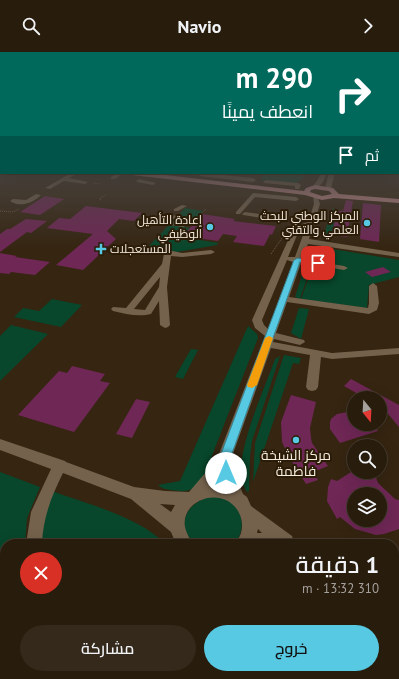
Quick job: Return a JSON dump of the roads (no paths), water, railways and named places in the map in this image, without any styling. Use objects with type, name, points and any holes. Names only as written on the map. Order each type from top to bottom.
[{"type":"main road","points":[[310,190],[316,200],[335,194],[399,200]]},
{"type":"main road","points":[[331,190],[335,194]]},
{"type":"street","points":[[275,218],[242,214],[253,194],[296,199]]},
{"type":"street","points":[[181,539],[177,527],[177,516],[182,507],[223,462],[305,241],[316,200]]},
{"type":"street","points":[[176,210],[184,206]]},
{"type":"street","points":[[164,223],[183,225],[187,219],[170,217]]},
{"type":"street","points":[[311,223],[297,227],[257,320],[269,340],[316,354],[341,357],[399,351]]},
{"type":"street","points":[[305,241],[399,255]]},
{"type":"street","points":[[165,325],[163,287],[167,264],[166,252],[194,255],[211,252]]},
{"type":"street","points":[[284,258],[344,268]]},
{"type":"street","points":[[128,312],[167,264]]},
{"type":"street","points":[[283,298],[366,311],[372,310],[373,307],[373,286]]},
{"type":"street","points":[[116,309],[128,312],[148,312],[163,287]]},
{"type":"street","points":[[269,340],[300,342]]},
{"type":"street","points":[[312,388],[316,354]]},
{"type":"street","points":[[0,444],[60,465],[134,494],[165,498],[192,496],[208,490],[221,491],[236,496]]},
{"type":"street","points":[[223,462],[236,496],[243,503],[248,512],[250,526],[247,539]]},
{"type":"street","points":[[34,539],[34,527],[39,508],[60,465]]},
{"type":"street","points":[[134,494],[177,527]]},
{"type":"street","points":[[248,512],[283,539]]},
{"type":"place","name":"المركز الوطني للبحث العلمي والتقني","points":[[367,223]]},
{"type":"place","name":"إعادة التأهيل الوظيفي","points":[[210,227]]},
{"type":"place","name":"المستعجلات","points":[[101,249]]},
{"type":"place","name":"مركز الشيخة فاطمة","points":[[296,440]]}]
